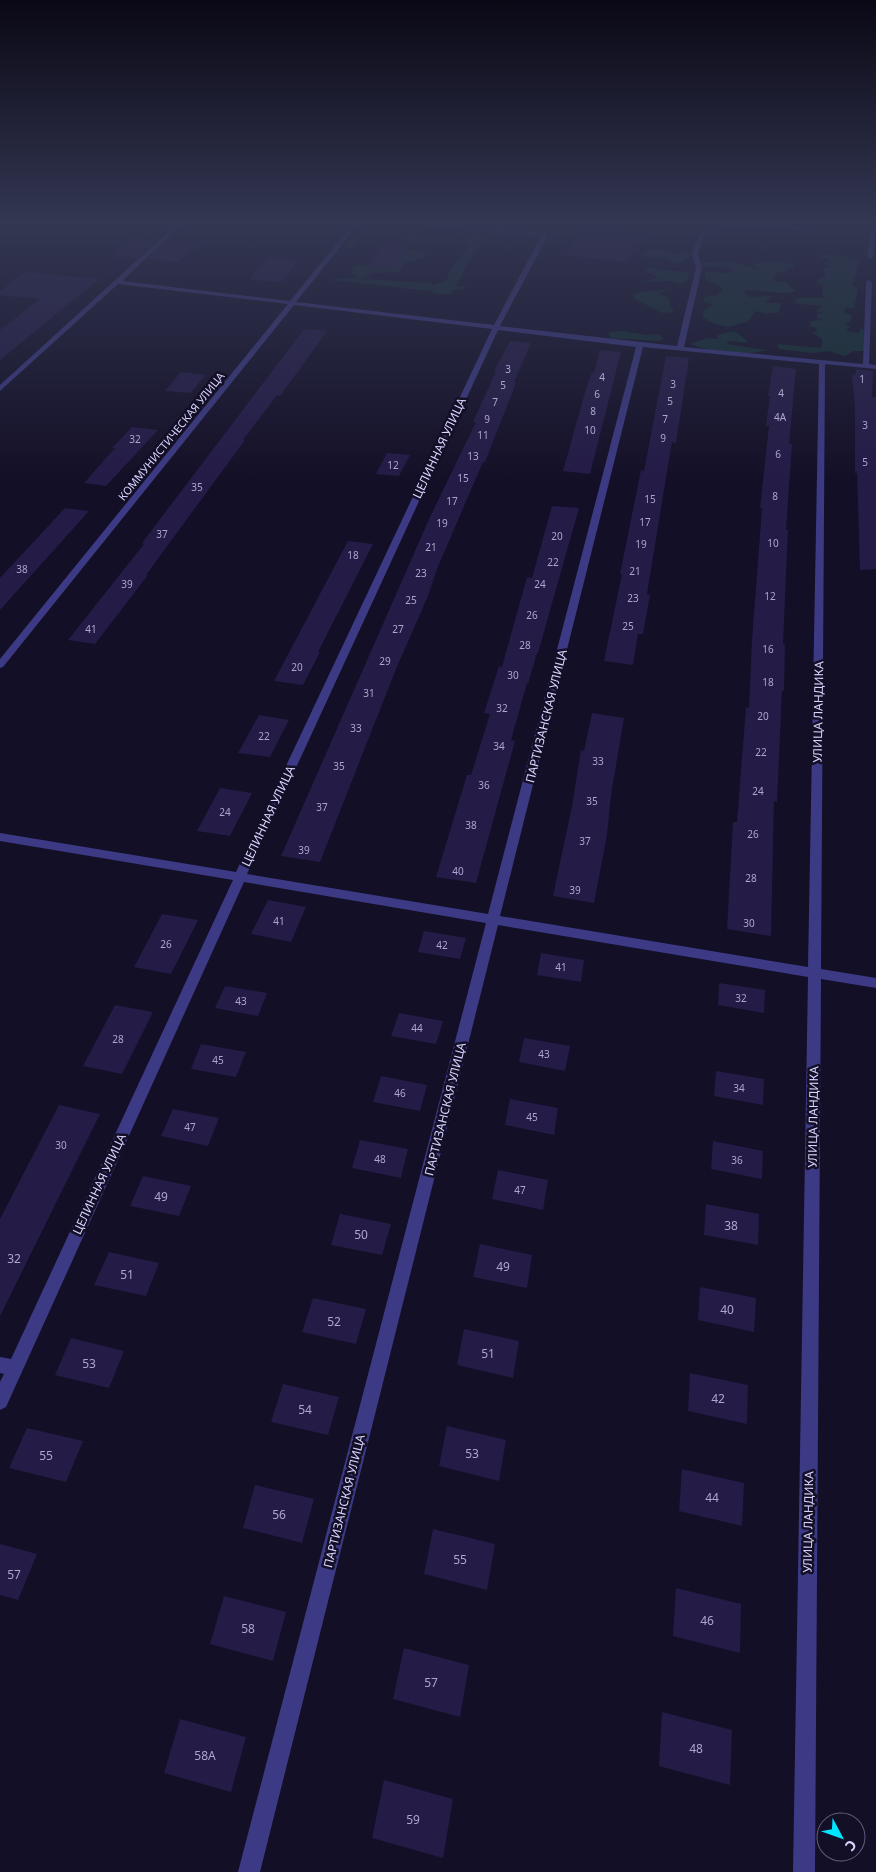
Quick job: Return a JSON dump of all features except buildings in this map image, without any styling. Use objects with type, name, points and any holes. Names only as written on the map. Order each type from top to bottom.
[{"type":"street","points":[[0,390],[89,308]]},
{"type":"street","name":"КОММУНИСТИЧЕСКАЯ УЛИЦА","points":[[0,665],[289,308]]},
{"type":"street","points":[[345,308],[640,345],[876,367]]},
{"type":"street","name":"ЦЕЛИННАЯ УЛИЦА","points":[[0,1401],[7,1366],[240,877],[506,308]]},
{"type":"street","points":[[680,349],[690,308]]},
{"type":"street","points":[[866,366],[868,308]]},
{"type":"street","name":"ПАРТИЗАНСКАЯ УЛИЦА","points":[[249,1872],[640,345]]},
{"type":"street","name":"УЛИЦА ЛАНДИКА","points":[[804,1872],[822,362]]},
{"type":"street","points":[[0,837],[876,983]]},
{"type":"green space","points":[[653,308],[671,308],[674,312],[662,313]]},
{"type":"green space","points":[[706,308],[780,308],[779,312],[766,314],[756,311],[746,323],[733,326],[718,324],[703,318],[703,311]]},
{"type":"green space","points":[[820,308],[845,308],[844,313],[851,315],[851,321],[844,324],[850,326],[846,331],[858,333],[861,328],[868,334],[865,351],[854,351],[845,356],[829,351],[812,353],[779,349],[777,344],[821,348],[823,340],[813,333],[817,328],[811,327],[810,321],[824,320],[817,318],[817,314],[823,313],[816,311]]},
{"type":"green space","points":[[624,331],[646,335],[658,334],[664,339],[657,341],[610,338],[608,332]]},
{"type":"green space","points":[[734,331],[747,340],[747,343],[728,341],[727,344],[766,350],[739,353],[707,349],[690,344],[708,338],[718,339],[717,335]]}]
